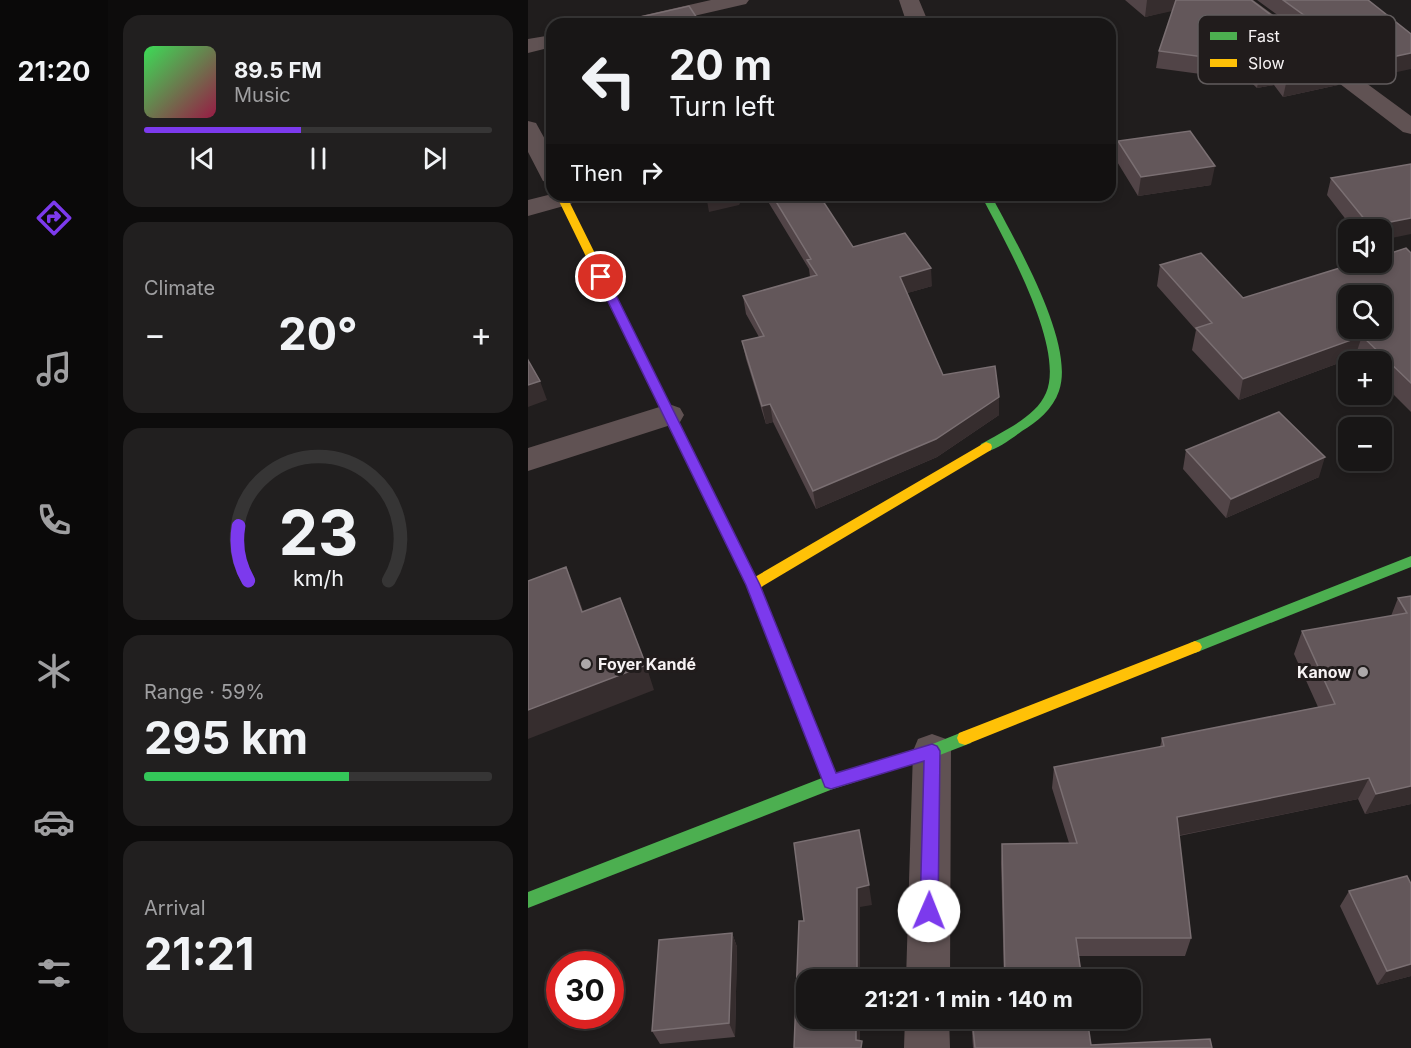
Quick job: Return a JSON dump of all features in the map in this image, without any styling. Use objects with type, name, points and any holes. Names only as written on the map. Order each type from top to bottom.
[{"type":"street","points":[[657,18],[739,0]]},
{"type":"street","points":[[909,0],[916,18]]},
{"type":"street","points":[[1240,0],[1260,15]]},
{"type":"street","points":[[528,46],[546,42]]},
{"type":"street","points":[[1353,84],[1411,127]]},
{"type":"street","points":[[528,128],[546,165]]},
{"type":"street","points":[[528,208],[546,197]]},
{"type":"street","points":[[563,201],[753,585],[831,782]]},
{"type":"street","points":[[753,585],[1031,420],[1049,400],[1057,379],[1048,325],[989,201]]},
{"type":"street","points":[[528,460],[669,415]]},
{"type":"street","points":[[528,900],[831,782],[932,751],[1411,561]]},
{"type":"street","points":[[928,969],[932,751]]},
{"type":"street","points":[[927,1029],[927,1048]]},
{"type":"building","points":[[1176,0],[1251,0],[1271,15],[1198,15],[1198,56],[1159,51]]},
{"type":"building","points":[[1283,0],[1368,0],[1387,15],[1304,15]]},
{"type":"building","points":[[689,6],[697,18],[636,18]]},
{"type":"building","points":[[1396,22],[1411,34],[1411,53],[1396,56]]},
{"type":"building","points":[[1190,131],[1215,166],[1141,177],[1118,141]]},
{"type":"building","points":[[1411,164],[1411,218],[1392,222],[1392,219],[1364,219],[1331,178]]},
{"type":"building","points":[[776,201],[823,201],[853,247],[905,233],[931,268],[900,277],[943,375],[995,366],[999,397],[936,439],[813,491],[770,404],[762,406],[742,341],[764,336],[743,296],[817,275],[807,260],[811,259]]},
{"type":"building","points":[[1406,248],[1411,253],[1411,383],[1392,365],[1392,351],[1378,351],[1365,339],[1392,339],[1392,285],[1338,285],[1338,339],[1354,339],[1243,379],[1196,328],[1212,323],[1160,265],[1201,253],[1243,298],[1338,269],[1338,273],[1392,273],[1392,253]]},
{"type":"building","points":[[528,360],[540,381],[528,385]]},
{"type":"building","points":[[1279,412],[1325,457],[1231,499],[1186,450]]},
{"type":"building","name":"Foyer Kandé","points":[[566,567],[582,612],[620,598],[646,665],[528,710],[528,581]]},
{"type":"building","points":[[1411,596],[1411,786],[1376,794],[1369,778],[1177,817],[1191,938],[1076,938],[1080,969],[1005,969],[1002,844],[1077,843],[1054,767],[1164,746],[1162,738],[1335,704],[1302,631],[1407,613],[1398,598]]},
{"type":"building","points":[[859,830],[869,885],[857,888],[857,969],[797,969],[799,921],[804,921],[794,843]]},
{"type":"building","points":[[1407,876],[1411,884],[1411,964],[1387,971],[1349,891]]},
{"type":"building","points":[[732,933],[729,1023],[652,1031],[659,940]]},
{"type":"building","points":[[796,997],[796,1029],[856,1029],[856,1040],[862,1041],[861,1048],[794,1048]]},
{"type":"building","points":[[973,1029],[1089,1029],[1091,1045],[1210,1039],[1212,1048],[975,1048]]},
{"type":"traffic: fast","points":[[986,447],[1024,424],[1041,410],[1053,392],[1057,373],[1054,349],[1046,322],[1021,264],[989,201]]},
{"type":"traffic: fast","points":[[677,431],[753,585],[831,782]]},
{"type":"traffic: fast","points":[[1195,647],[1411,561]]},
{"type":"traffic: fast","points":[[528,900],[831,782],[932,751],[965,738]]},
{"type":"traffic: slow","points":[[564,201],[677,431]]},
{"type":"traffic: slow","points":[[753,585],[986,447]]},
{"type":"traffic: slow","points":[[965,738],[1195,647]]},
{"type":"place","name":"Foyer Kandé","points":[[586,664]]},
{"type":"place","name":"Kanow","points":[[1363,672]]},
{"type":"route","points":[[601,277],[753,585],[831,782],[932,751],[929,911]]}]
